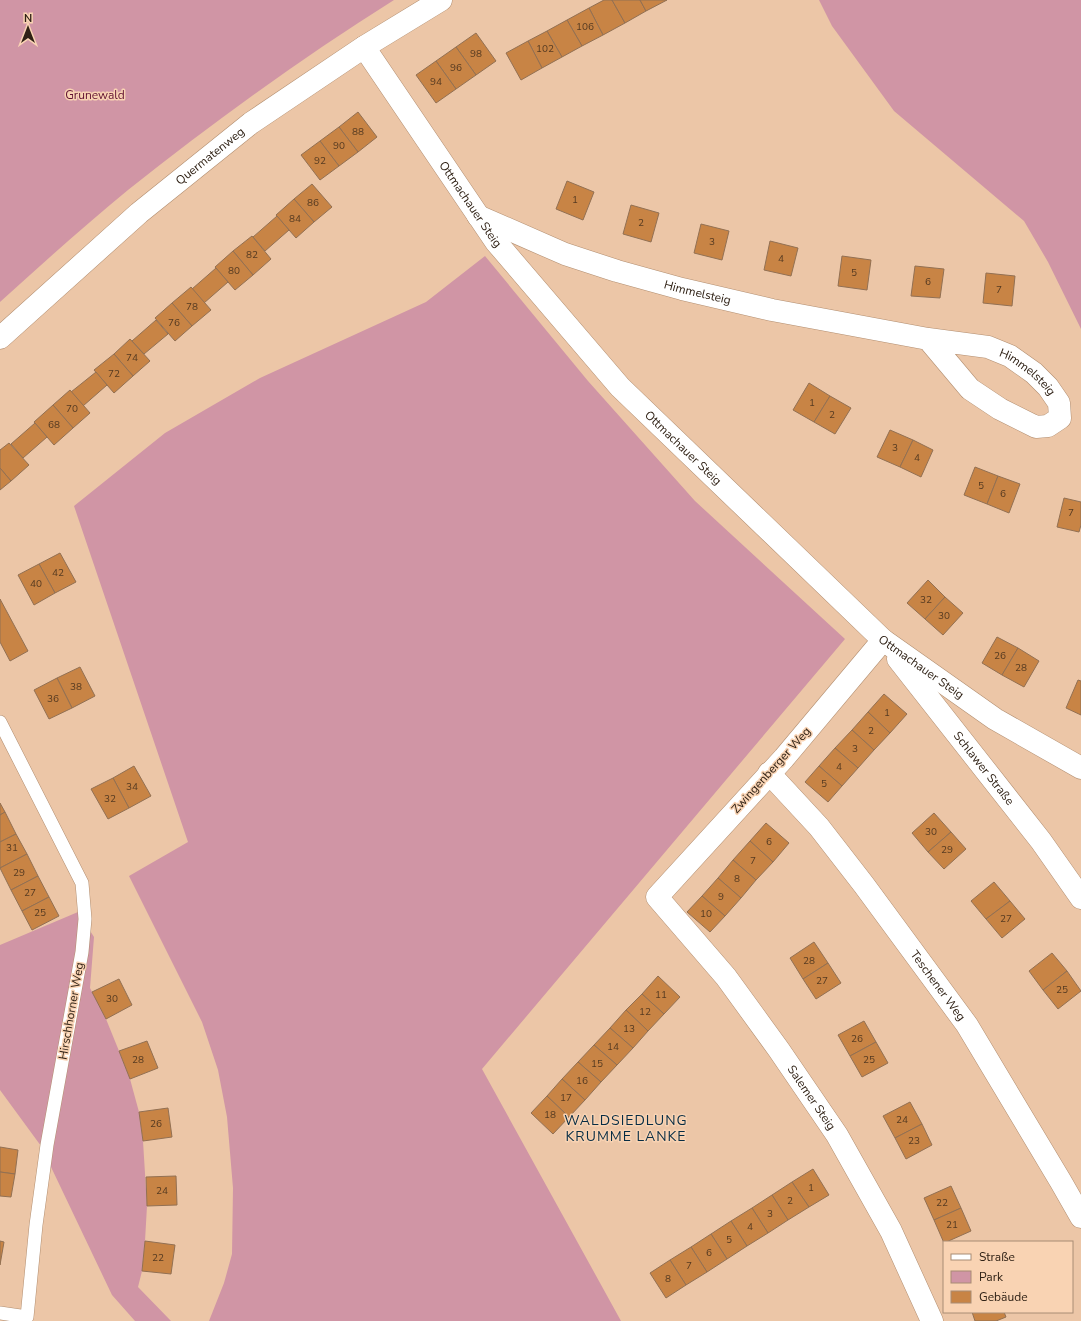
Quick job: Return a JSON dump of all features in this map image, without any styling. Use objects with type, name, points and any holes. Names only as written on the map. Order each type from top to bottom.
[{"type":"street","name":"Quermatenweg","points":[[0,338],[139,213],[251,123],[364,47],[441,0]]},
{"type":"street","name":"Ottmachauer Steig","points":[[364,47],[496,242],[620,386],[883,640],[995,719],[1081,768]]},
{"type":"street","name":"Himmelsteig","points":[[477,215],[565,254],[616,271],[772,310],[928,340],[988,347],[1010,356],[1034,373],[1048,386],[1059,403],[1060,418],[1048,426],[1036,427],[1000,409],[970,389],[928,340]]},
{"type":"street","name":"Zwingenberger Weg","points":[[656,897],[784,758],[883,640]]},
{"type":"street","name":"Schlawer Straße","points":[[883,640],[1040,841],[1081,898]]},
{"type":"street","name":"Teschener Weg","points":[[769,773],[819,827],[967,1025],[1081,1217]]},
{"type":"street","name":"Salemer Steig","points":[[656,897],[726,977],[779,1050],[837,1135],[891,1231],[932,1321]]},
{"type":"lane","name":"Hirschhorner Weg","points":[[0,722],[82,883],[85,919],[82,952],[47,1145],[36,1225],[27,1317],[0,1313]]},
{"type":"green space","name":"Grunewald","points":[[0,0],[394,0],[258,91],[192,140],[128,190],[63,245],[0,302]]},
{"type":"green space","points":[[819,0],[1081,0],[1081,329],[1048,262],[1024,221],[894,111],[832,26]]},
{"type":"green space","points":[[485,256],[588,381],[695,501],[845,639],[482,1069],[621,1321],[209,1321],[224,1283],[232,1254],[233,1188],[227,1117],[218,1070],[202,1022],[129,876],[188,842],[74,506],[165,433],[260,378],[426,302]]},
{"type":"green space","points":[[78,912],[94,937],[90,988],[106,1019],[119,1051],[130,1079],[139,1112],[143,1141],[147,1206],[142,1271],[138,1287],[171,1321],[135,1321],[112,1295],[41,1146],[0,1090],[0,945]]},
{"type":"building","points":[[604,0],[612,0],[625,23],[603,35],[589,8]]},
{"type":"building","points":[[612,0],[640,0],[646,11],[625,23]]},
{"type":"building","points":[[640,0],[667,0],[646,11]]},
{"type":"building","points":[[589,8],[603,35],[582,46],[567,20]]},
{"type":"building","points":[[567,20],[582,46],[562,57],[547,31]]},
{"type":"building","points":[[547,31],[562,57],[542,68],[528,41]]},
{"type":"building","points":[[476,33],[496,61],[476,75],[456,47]]},
{"type":"building","points":[[528,41],[542,68],[521,80],[506,53]]},
{"type":"building","points":[[456,47],[476,75],[456,89],[436,61]]},
{"type":"building","points":[[436,61],[456,89],[436,103],[416,75]]},
{"type":"building","points":[[358,112],[377,137],[358,152],[339,127]]},
{"type":"building","points":[[339,127],[358,152],[339,166],[320,141]]},
{"type":"building","points":[[320,141],[339,166],[320,180],[301,155]]},
{"type":"building","points":[[567,181],[594,192],[583,220],[556,209]]},
{"type":"building","points":[[312,184],[332,207],[314,222],[294,199]]},
{"type":"building","points":[[294,199],[314,222],[296,238],[276,215]]},
{"type":"building","points":[[631,205],[659,213],[651,242],[623,234]]},
{"type":"building","points":[[277,216],[289,230],[265,251],[253,237]]},
{"type":"building","points":[[701,224],[729,231],[722,260],[694,253]]},
{"type":"building","points":[[252,236],[271,259],[253,275],[233,251]]},
{"type":"building","points":[[770,241],[798,248],[791,276],[764,270]]},
{"type":"building","points":[[233,251],[253,275],[235,290],[215,267]]},
{"type":"building","points":[[842,256],[871,260],[867,290],[838,286]]},
{"type":"building","points":[[915,266],[944,269],[940,298],[911,296]]},
{"type":"building","points":[[216,268],[228,282],[204,303],[192,289]]},
{"type":"building","points":[[986,273],[1015,276],[1012,306],[983,303]]},
{"type":"building","points":[[191,287],[211,310],[192,326],[172,303]]},
{"type":"building","points":[[172,303],[192,326],[175,341],[155,318]]},
{"type":"building","points":[[156,320],[168,334],[144,354],[132,341]]},
{"type":"building","points":[[130,339],[150,361],[133,376],[114,354]]},
{"type":"building","points":[[114,354],[133,376],[114,393],[94,370]]},
{"type":"building","points":[[96,372],[107,385],[83,406],[71,392]]},
{"type":"building","points":[[809,383],[830,396],[814,422],[793,410]]},
{"type":"building","points":[[70,390],[90,413],[73,428],[53,405]]},
{"type":"building","points":[[830,396],[851,408],[835,434],[814,422]]},
{"type":"building","points":[[53,405],[73,428],[54,445],[34,422]]},
{"type":"building","points":[[35,423],[47,437],[23,458],[11,444]]},
{"type":"building","points":[[890,430],[913,440],[900,467],[877,457]]},
{"type":"building","points":[[913,440],[933,450],[921,477],[900,467]]},
{"type":"building","points":[[9,443],[29,465],[11,481],[0,468],[0,450]]},
{"type":"building","points":[[975,467],[998,476],[987,504],[964,495]]},
{"type":"building","points":[[0,468],[11,481],[0,490]]},
{"type":"building","points":[[998,476],[1020,484],[1009,513],[987,504]]},
{"type":"building","points":[[1064,498],[1081,502],[1081,525],[1079,532],[1057,527]]},
{"type":"building","points":[[60,553],[76,582],[55,593],[39,564]]},
{"type":"building","points":[[39,564],[55,593],[34,605],[18,575]]},
{"type":"building","points":[[928,580],[945,597],[925,619],[907,603]]},
{"type":"building","points":[[945,597],[963,613],[943,635],[925,619]]},
{"type":"building","points":[[0,599],[28,651],[10,661],[0,642]]},
{"type":"building","points":[[997,637],[1018,648],[1002,675],[982,663]]},
{"type":"building","points":[[1018,648],[1039,661],[1024,687],[1002,675]]},
{"type":"building","points":[[80,667],[95,696],[72,708],[57,678]]},
{"type":"building","points":[[57,678],[72,708],[49,719],[34,690]]},
{"type":"building","points":[[1078,680],[1081,681],[1081,715],[1066,708]]},
{"type":"building","points":[[884,694],[907,714],[890,733],[868,712]]},
{"type":"building","points":[[868,712],[890,733],[874,750],[852,730]]},
{"type":"building","points":[[852,730],[874,750],[858,768],[835,748]]},
{"type":"building","points":[[835,748],[858,768],[842,786],[819,766]]},
{"type":"building","points":[[134,766],[151,796],[129,808],[113,778]]},
{"type":"building","points":[[819,766],[842,786],[828,802],[805,782]]},
{"type":"building","points":[[113,778],[129,808],[108,819],[91,789]]},
{"type":"building","points":[[0,803],[5,812],[0,815]]},
{"type":"building","points":[[5,812],[16,834],[0,842],[0,815]]},
{"type":"building","points":[[934,813],[951,832],[928,852],[912,833]]},
{"type":"building","points":[[766,823],[789,843],[773,862],[750,841]]},
{"type":"building","points":[[951,832],[966,849],[944,869],[928,852]]},
{"type":"building","points":[[16,834],[27,854],[0,868],[0,842]]},
{"type":"building","points":[[750,841],[773,862],[756,880],[733,860]]},
{"type":"building","points":[[27,854],[38,876],[11,890],[0,868]]},
{"type":"building","points":[[733,860],[756,880],[741,898],[718,878]]},
{"type":"building","points":[[38,876],[49,897],[22,911],[11,890]]},
{"type":"building","points":[[718,878],[741,898],[725,916],[702,896]]},
{"type":"building","points":[[994,882],[1010,901],[986,919],[971,901]]},
{"type":"building","points":[[702,896],[725,916],[710,932],[687,912]]},
{"type":"building","points":[[49,897],[59,916],[32,930],[22,911]]},
{"type":"building","points":[[1010,901],[1025,919],[1002,938],[986,919]]},
{"type":"building","points":[[814,942],[828,963],[803,979],[790,958]]},
{"type":"building","points":[[1052,953],[1067,971],[1043,990],[1029,971]]},
{"type":"building","points":[[828,963],[841,983],[816,999],[803,979]]},
{"type":"building","points":[[1067,971],[1081,991],[1058,1009],[1043,990]]},
{"type":"building","points":[[658,976],[680,997],[664,1014],[642,994]]},
{"type":"building","points":[[119,979],[132,1005],[106,1019],[92,992]]},
{"type":"building","points":[[642,994],[664,1014],[648,1031],[626,1010]]},
{"type":"building","points":[[626,1010],[648,1031],[633,1048],[610,1028]]},
{"type":"building","points":[[864,1021],[876,1042],[850,1056],[838,1035]]},
{"type":"building","points":[[610,1028],[633,1048],[617,1065],[594,1045]]},
{"type":"building","points":[[147,1041],[158,1068],[130,1079],[119,1051]]},
{"type":"building","points":[[876,1042],[888,1063],[862,1077],[850,1056]]},
{"type":"building","points":[[594,1045],[617,1065],[601,1082],[578,1062]]},
{"type":"building","points":[[578,1062],[601,1082],[585,1100],[562,1079]]},
{"type":"building","points":[[562,1079],[585,1100],[569,1117],[547,1096]]},
{"type":"building","points":[[547,1096],[569,1117],[553,1134],[531,1113]]},
{"type":"building","points":[[910,1102],[922,1124],[895,1138],[883,1116]]},
{"type":"building","points":[[168,1108],[172,1137],[143,1141],[139,1112]]},
{"type":"building","points":[[922,1124],[932,1145],[906,1159],[895,1138]]},
{"type":"building","points":[[0,1147],[18,1150],[15,1174],[0,1172]]},
{"type":"building","points":[[813,1169],[829,1195],[809,1207],[792,1182]]},
{"type":"building","points":[[0,1172],[15,1174],[11,1197],[0,1196]]},
{"type":"building","points":[[176,1176],[177,1205],[147,1206],[146,1177]]},
{"type":"building","points":[[792,1182],[809,1207],[788,1220],[772,1195]]},
{"type":"building","points":[[951,1186],[961,1208],[934,1220],[924,1198]]},
{"type":"building","points":[[772,1195],[788,1220],[768,1233],[752,1208]]},
{"type":"building","points":[[752,1208],[768,1233],[747,1246],[731,1221]]},
{"type":"building","points":[[961,1208],[971,1231],[948,1241],[943,1241],[934,1220]]},
{"type":"building","points":[[731,1221],[747,1246],[727,1259],[711,1234]]},
{"type":"building","points":[[711,1234],[727,1259],[707,1272],[691,1247]]},
{"type":"building","points":[[0,1241],[4,1242],[0,1265]]},
{"type":"building","points":[[145,1241],[175,1245],[171,1274],[142,1271]]},
{"type":"building","points":[[691,1247],[707,1272],[686,1285],[670,1260]]},
{"type":"building","points":[[670,1260],[686,1285],[666,1298],[650,1273]]},
{"type":"building","points":[[972,1313],[1004,1313],[1006,1317],[996,1321],[975,1321]]},
{"type":"district","name":"WALDSIEDLUNG KRUMME LANKE","points":[[626,1128]]}]
